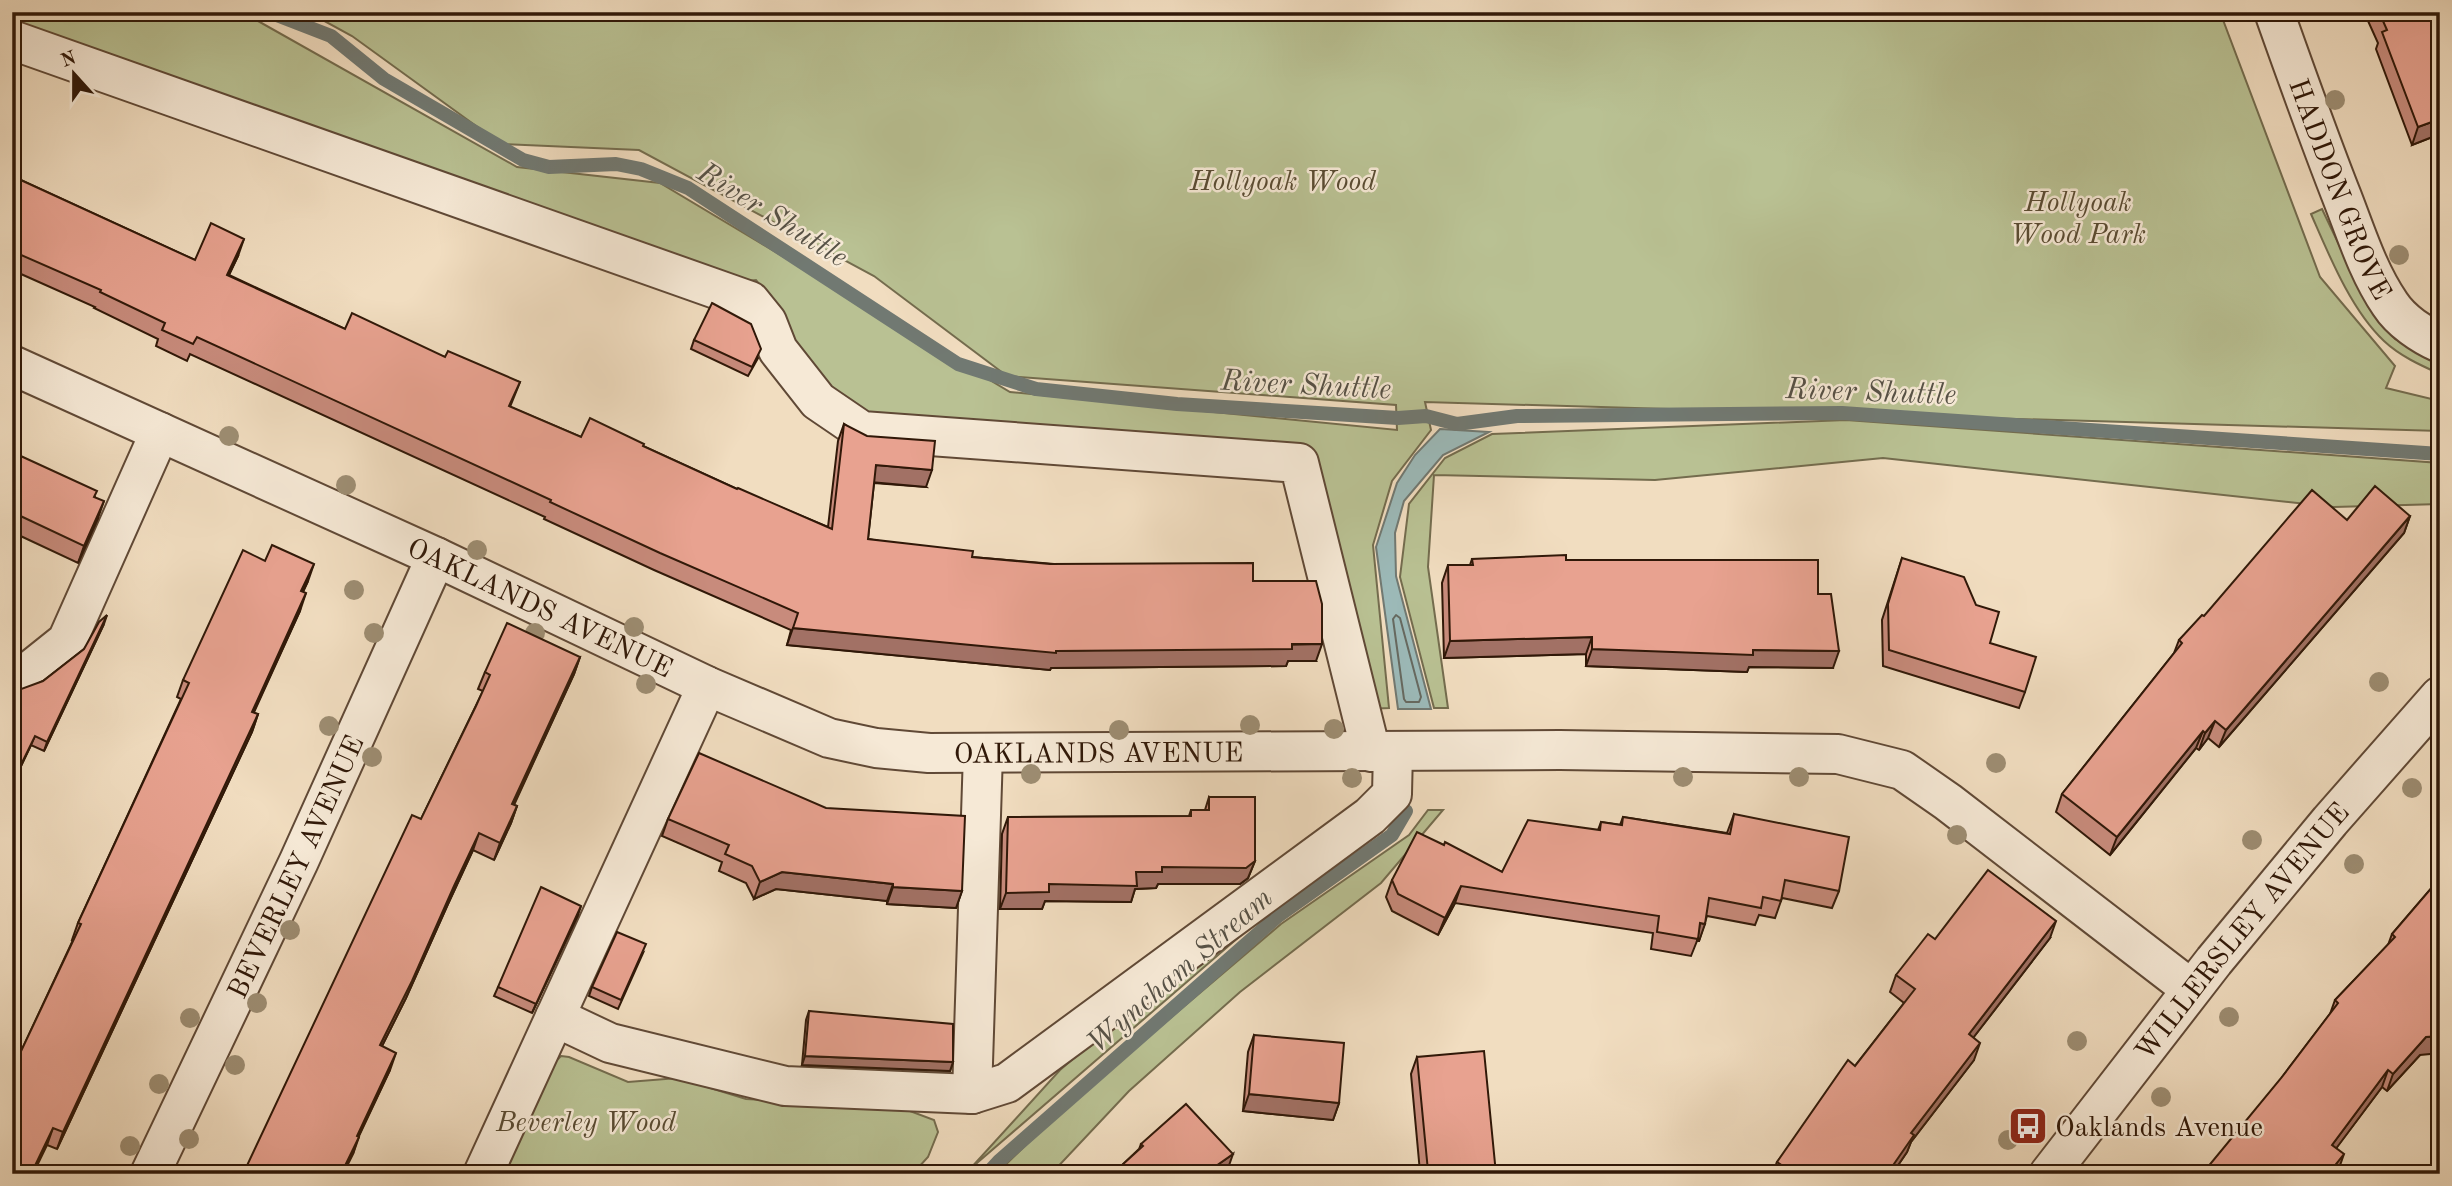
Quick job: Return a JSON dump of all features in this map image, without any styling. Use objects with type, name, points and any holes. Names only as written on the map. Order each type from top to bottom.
[{"type":"street","name":"HADDON GROVE","points":[[2274,12],[2305,101],[2377,281],[2391,306],[2415,329],[2440,343]]},
{"type":"street","points":[[12,40],[750,300],[767,322],[778,350],[818,401],[862,431],[1299,463],[1392,794],[1370,816],[1007,1083],[972,1094],[785,1086],[610,1043],[555,1017]]},
{"type":"street","name":"OAKLANDS AVENUE","points":[[12,365],[436,557],[707,686],[829,738],[876,748],[929,753],[1560,750],[1838,754],[1902,770],[1948,802],[2191,989]]},
{"type":"street","points":[[12,677],[27,673],[67,641],[160,432]]},
{"type":"street","name":"BEVERLEY AVENUE","points":[[150,1174],[299,861],[436,557]]},
{"type":"street","points":[[483,1174],[707,686]]},
{"type":"street","name":"WILLERSLEY AVENUE","points":[[2049,1174],[2191,989],[2330,821],[2440,696]]},
{"type":"street","points":[[972,1094],[982,753]]},
{"type":"green space","name":"Hollyoak Wood Park","points":[[12,12],[242,12],[517,167],[660,183],[1010,392],[1397,430],[1396,405],[1007,376],[874,276],[639,150],[501,144],[352,36],[308,12],[2220,12],[2320,277],[2395,366],[2386,388],[2440,401],[2440,431],[1425,402],[1431,430],[1392,481],[1373,545],[1389,708],[1367,709],[1305,454],[867,420],[817,380],[771,299],[756,280],[725,283],[12,27]]},
{"type":"green space","points":[[2322,209],[2369,308],[2395,339],[2440,363],[2440,374],[2410,360],[2390,346],[2361,314],[2325,247],[2311,214]]},
{"type":"green space","points":[[1846,420],[2440,463],[2440,504],[2334,507],[1883,458],[1655,480],[1434,475],[1428,567],[1448,708],[1434,708],[1400,577],[1409,504],[1445,458],[1492,434]]},
{"type":"green space","points":[[1428,810],[1443,810],[1381,883],[1240,992],[1129,1091],[1051,1174],[996,1174],[1062,1110],[1281,924],[1409,835]]},
{"type":"green space","points":[[1290,893],[970,1169],[1060,1070],[1089,1045]]},
{"type":"green space","name":"Beverley Wood","points":[[561,1056],[628,1082],[678,1078],[746,1099],[902,1108],[934,1120],[938,1132],[928,1157],[916,1174],[502,1174],[554,1063]]},
{"type":"water","points":[[1440,429],[1489,432],[1443,455],[1404,501],[1395,533],[1396,576],[1431,709],[1398,709],[1376,547],[1397,483],[1415,455]]},
{"type":"building","points":[[2379,12],[2440,12],[2440,119],[2418,127],[2382,32],[2387,30]]},
{"type":"building","points":[[12,176],[195,260],[211,223],[244,239],[227,275],[345,329],[352,313],[445,357],[448,351],[520,382],[509,406],[581,437],[590,418],[644,444],[643,446],[832,529],[844,424],[867,436],[935,441],[932,470],[876,465],[868,539],[973,551],[972,557],[1050,564],[1253,563],[1253,581],[1316,581],[1322,604],[1322,644],[1292,644],[1292,649],[1056,653],[793,628],[798,613],[660,553],[197,337],[193,344],[162,330],[165,323],[100,292],[101,290],[12,251]]},
{"type":"building","points":[[712,303],[751,324],[761,349],[752,367],[694,340]]},
{"type":"building","points":[[12,452],[97,491],[94,497],[104,501],[84,546],[12,512]]},
{"type":"building","points":[[2375,486],[2410,516],[2226,730],[2215,721],[2205,733],[2203,731],[2117,837],[2062,794],[2182,643],[2179,640],[2202,615],[2204,616],[2312,490],[2347,520]]},
{"type":"building","points":[[272,545],[314,564],[301,591],[306,593],[252,712],[258,714],[63,1132],[53,1128],[31,1174],[12,1174],[12,1060],[16,1062],[81,924],[78,923],[189,683],[183,680],[243,550],[265,561]]},
{"type":"building","points":[[1566,555],[1566,560],[1818,560],[1818,594],[1831,594],[1839,651],[1753,650],[1753,655],[1592,649],[1592,637],[1450,641],[1448,565],[1473,565],[1472,559]]},
{"type":"building","points":[[1902,558],[1964,577],[1976,605],[1999,612],[1990,643],[2036,657],[2025,692],[1889,650],[1888,604]]},
{"type":"building","points":[[107,615],[47,742],[35,736],[12,783],[12,697],[21,689],[43,681],[84,649],[99,622]]},
{"type":"building","points":[[507,623],[580,657],[512,804],[517,806],[500,843],[479,833],[380,1045],[396,1053],[341,1174],[243,1174],[412,815],[421,819],[476,706],[490,675],[485,672]]},
{"type":"building","points":[[699,753],[826,808],[965,816],[962,891],[893,887],[893,884],[782,872],[760,882],[752,866],[725,854],[729,845],[668,819]]},
{"type":"building","points":[[1209,797],[1255,797],[1255,861],[1246,868],[1162,867],[1162,872],[1136,872],[1137,886],[1049,884],[1049,892],[1006,893],[1008,817],[1191,816],[1191,810],[1209,810]]},
{"type":"building","points":[[1734,814],[1849,837],[1839,891],[1785,880],[1781,901],[1763,897],[1761,908],[1709,898],[1705,924],[1700,923],[1698,939],[1657,932],[1659,916],[1461,886],[1445,918],[1398,894],[1392,880],[1417,832],[1444,845],[1445,842],[1502,872],[1528,820],[1600,830],[1601,822],[1622,825],[1623,817],[1730,834]]},
{"type":"building","points":[[1988,870],[2056,921],[1969,1034],[1980,1043],[1911,1133],[1914,1135],[1887,1174],[1795,1174],[1777,1162],[1848,1060],[1855,1066],[1915,989],[1896,975],[1928,934],[1935,939]]},
{"type":"building","points":[[2440,878],[2440,1036],[2426,1037],[2393,1074],[2388,1070],[2332,1145],[2344,1154],[2328,1174],[2202,1174],[2282,1077],[2338,1003],[2335,1000],[2395,937],[2392,934]]},
{"type":"building","points":[[541,887],[581,906],[536,1004],[498,987]]},
{"type":"building","points":[[617,932],[646,944],[621,1000],[592,987]]},
{"type":"building","points":[[809,1011],[953,1024],[953,1062],[805,1056]]},
{"type":"building","points":[[1254,1035],[1344,1043],[1339,1103],[1249,1094]]},
{"type":"building","points":[[1484,1051],[1496,1174],[1417,1174],[1428,1171],[1417,1057]]},
{"type":"building","points":[[1186,1104],[1233,1154],[1216,1166],[1222,1174],[1128,1174],[1121,1166],[1143,1146],[1141,1144]]},
{"type":"waterway","name":"River Shuttle","points":[[269,12],[331,36],[384,79],[523,160],[549,167],[616,164],[641,169],[688,188],[958,364],[1036,389],[1177,404],[1398,418],[1426,416],[1457,424],[1517,416],[1842,413],[2440,454]]},
{"type":"waterway","name":"Wyncham Stream","points":[[987,1174],[1278,916],[1392,835],[1406,811]]},
{"type":"place","name":"Oaklands Avenue","points":[[2028,1126]]},
{"type":"park label","name":"Hollyoak Wood","points":[[1283,180]]}]
